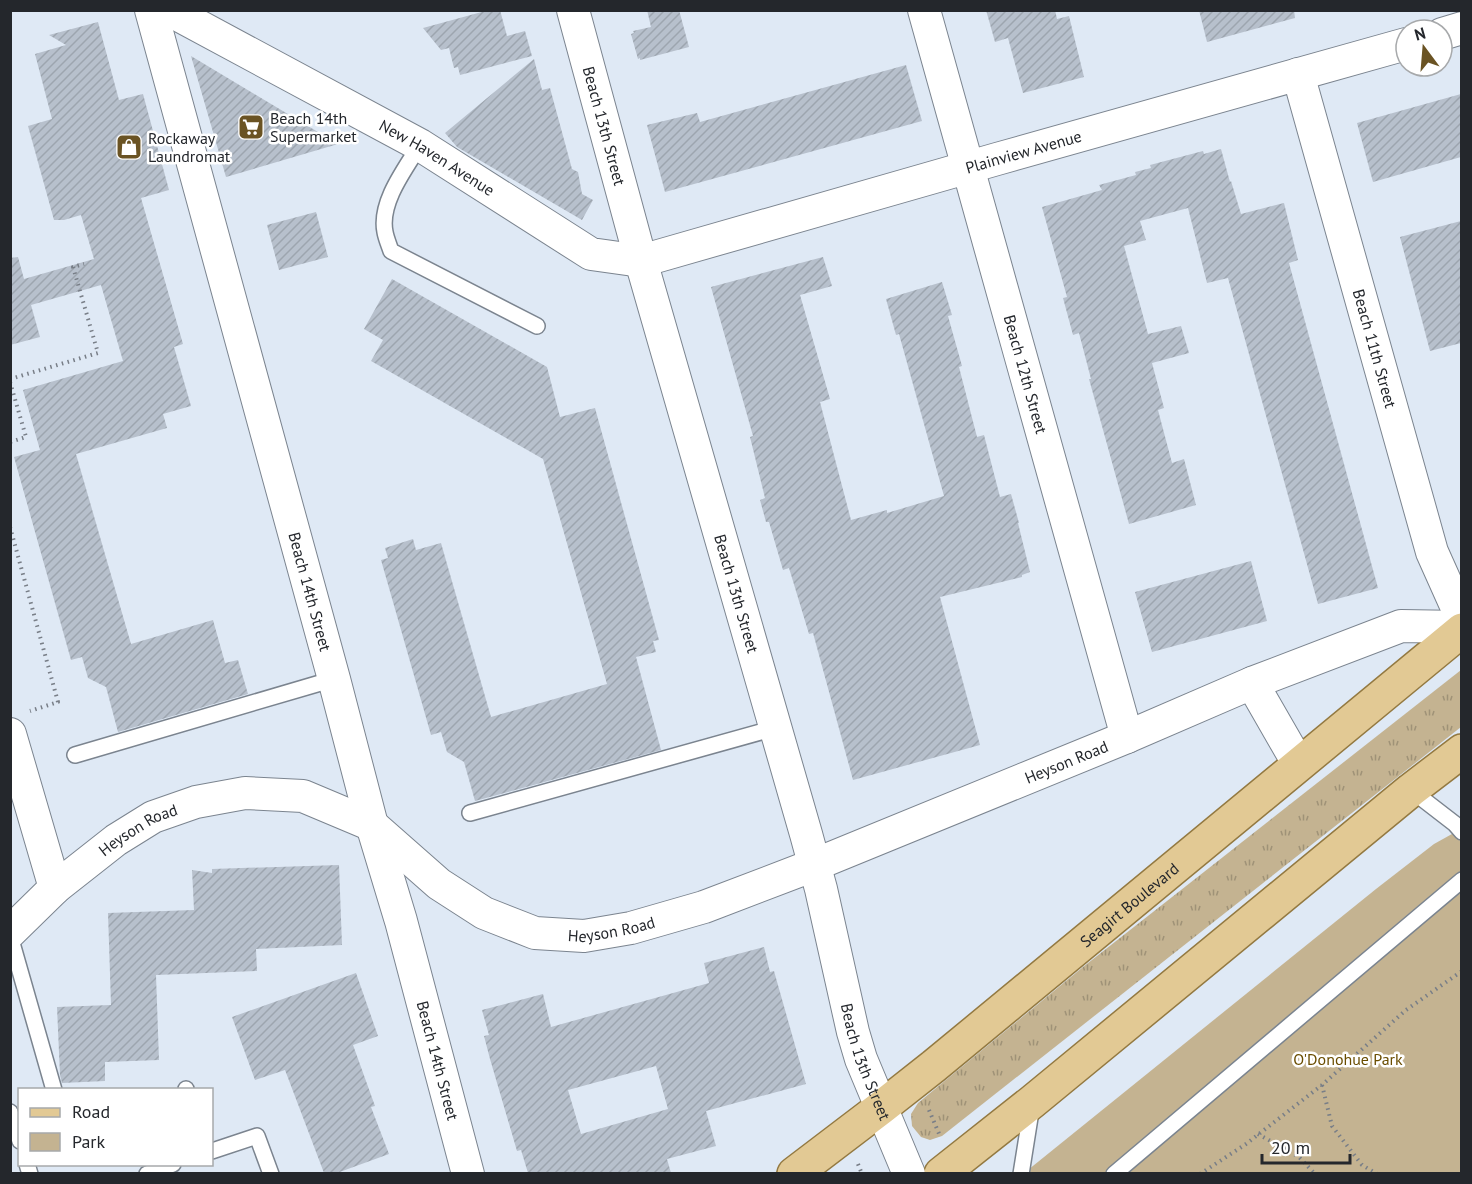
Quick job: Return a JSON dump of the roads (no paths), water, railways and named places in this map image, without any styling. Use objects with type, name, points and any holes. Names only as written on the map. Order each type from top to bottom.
[{"type":"main road","name":"Seagirt Boulevard","points":[[794,1173],[882,1107],[1461,628]]},
{"type":"main road","points":[[941,1173],[1032,1102],[1411,790],[1461,752]]},
{"type":"street","name":"Beach 14th Street","points":[[152,10],[372,825],[401,921],[466,1173]]},
{"type":"street","name":"New Haven Avenue","points":[[169,10],[420,145],[591,254],[641,261]]},
{"type":"street","name":"Beach 13th Street","points":[[573,10],[641,261],[814,865],[853,1032],[861,1059],[909,1173]]},
{"type":"street","name":"Beach 12th Street","points":[[924,10],[1127,737]]},
{"type":"street","name":"Plainview Avenue","points":[[641,261],[1394,47]]},
{"type":"street","name":"Beach 11th Street","points":[[1298,74],[1432,552],[1461,619]]},
{"type":"street","name":"Heyson Road","points":[[10,934],[55,888],[116,840],[153,817],[196,802],[245,793],[303,796],[372,825],[439,884],[484,913],[535,933],[584,936],[631,928],[704,907],[814,865],[1252,684],[1401,626],[1461,628]]},
{"type":"street","points":[[1252,684],[1298,763]]},
{"type":"street","points":[[20,722],[55,888]]},
{"type":"street","points":[[1411,790],[1461,770]]},
{"type":"lane","points":[[420,145],[386,207],[384,231],[391,251],[537,326]]},
{"type":"lane","points":[[75,755],[334,679]]},
{"type":"lane","points":[[470,813],[775,728]]},
{"type":"lane","points":[[1411,790],[1455,824],[1461,832]]},
{"type":"lane","points":[[1114,1173],[1461,880]]},
{"type":"lane","points":[[10,934],[54,1088]]},
{"type":"lane","points":[[1021,1173],[1032,1102]]},
{"type":"lane","points":[[10,1112],[18,1135]]},
{"type":"lane","points":[[213,1151],[256,1136],[271,1173]]},
{"type":"lane","points":[[147,1173],[167,1166]]},
{"type":"place","name":"Beach 14th Supermarket","points":[[251,127]]},
{"type":"place","name":"Rockaway Laundromat","points":[[129,147]]},
{"type":"park label","name":"O'Donohue Park","points":[[1348,1059]]}]
